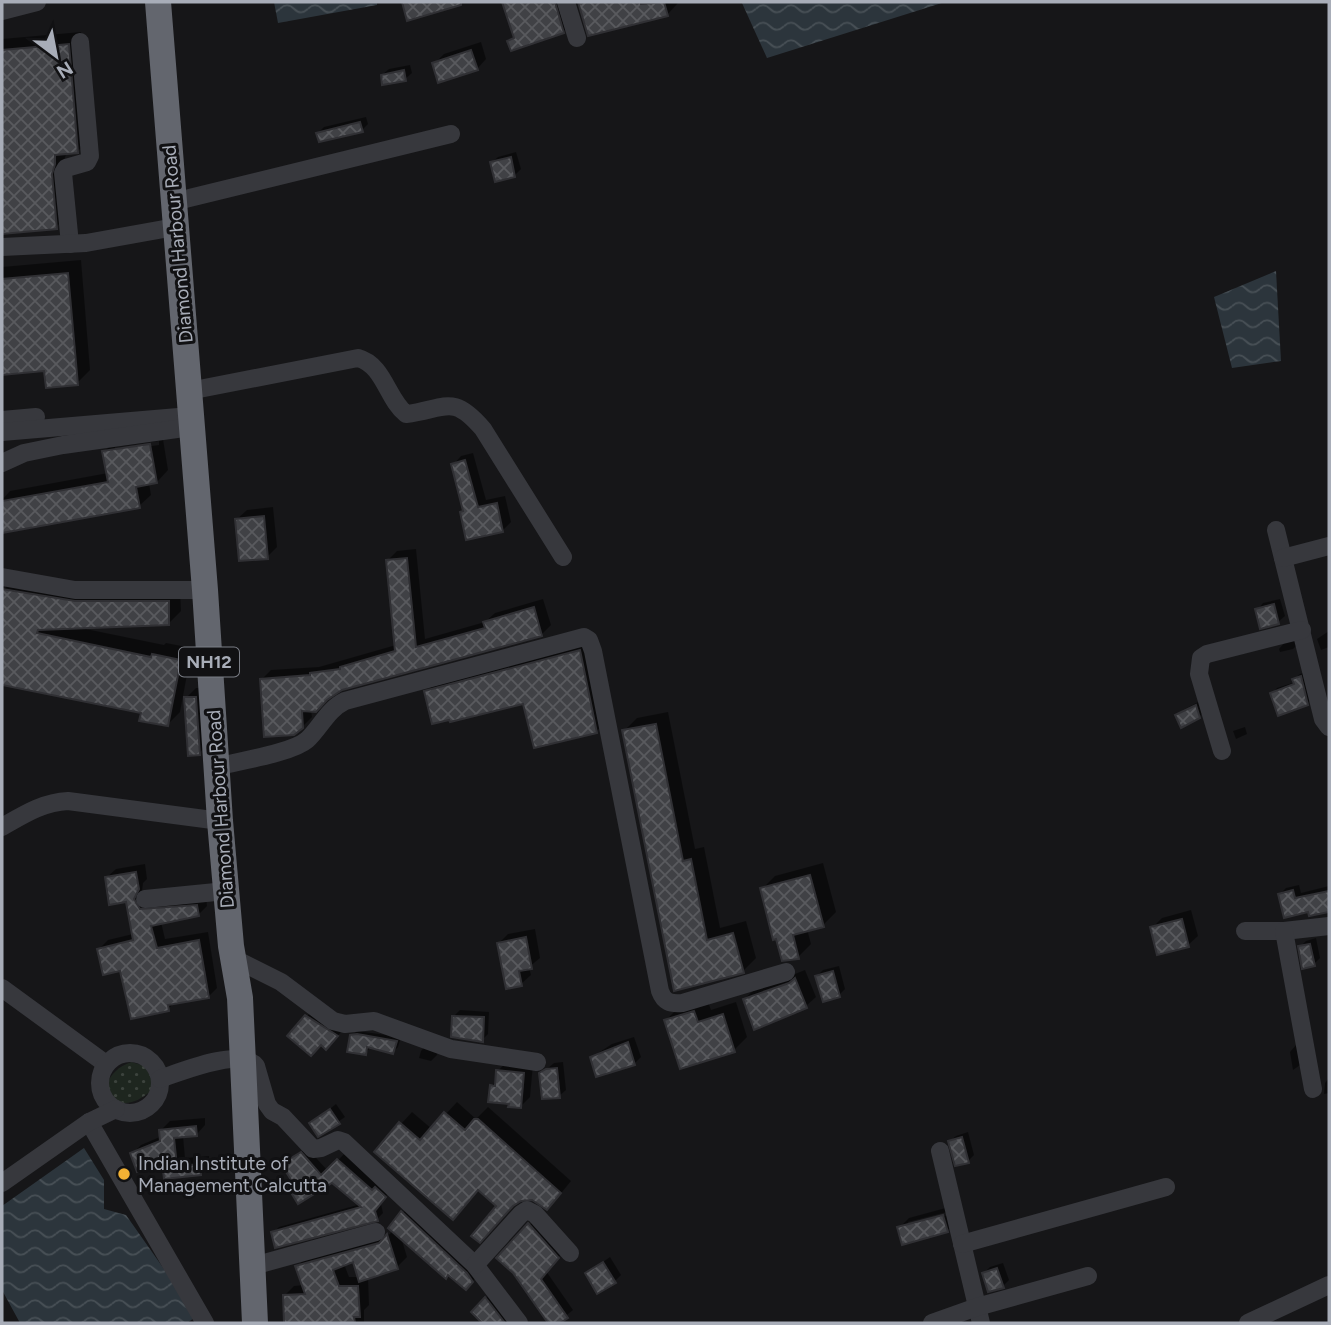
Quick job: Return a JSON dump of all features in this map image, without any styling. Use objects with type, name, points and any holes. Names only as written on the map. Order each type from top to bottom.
[{"type":"highway","name":"Diamond Harbour Road","points":[[158,2],[205,590],[220,821],[233,958],[240,998],[256,1323]]},
{"type":"street","points":[[2,11],[37,2]]},
{"type":"street","points":[[566,2],[577,38]]},
{"type":"street","points":[[70,244],[63,173],[66,168],[87,162],[90,156],[80,42]]},
{"type":"street","points":[[2,247],[108,240],[174,214],[451,134]]},
{"type":"street","points":[[2,463],[24,453],[190,410],[358,358],[368,361],[376,369],[396,407],[407,414],[446,405],[460,407],[474,418],[563,558]]},
{"type":"street","points":[[2,420],[190,410]]},
{"type":"street","points":[[2,432],[190,410]]},
{"type":"street","points":[[1276,530],[1323,719],[1329,727]]},
{"type":"street","points":[[1283,558],[1329,546]]},
{"type":"street","points":[[2,577],[75,590],[205,590]]},
{"type":"street","points":[[1222,751],[1199,674],[1201,658],[1207,653],[1302,630]]},
{"type":"street","points":[[216,767],[296,747],[307,740],[336,707],[345,701],[584,637],[589,640],[593,651],[660,991],[664,999],[674,1004],[682,1003],[786,972]]},
{"type":"street","points":[[2,827],[32,809],[68,801],[220,821]]},
{"type":"street","points":[[145,899],[226,891]]},
{"type":"street","points":[[1245,931],[1329,926]]},
{"type":"street","points":[[1284,930],[1313,1089]]},
{"type":"street","points":[[233,958],[281,982],[333,1021],[345,1024],[374,1021],[452,1049],[537,1062]]},
{"type":"street","points":[[2,988],[106,1064]]},
{"type":"street","points":[[136,1054],[152,1063],[160,1079],[159,1090],[148,1107],[132,1112],[116,1109],[104,1098],[100,1079],[106,1064],[117,1056],[136,1054]]},
{"type":"street","points":[[160,1079],[199,1065],[244,1058],[252,1060],[272,1111],[283,1117],[313,1149],[321,1149],[338,1140],[344,1142],[475,1265],[519,1323]]},
{"type":"street","points":[[2,1183],[89,1122],[116,1109]]},
{"type":"street","points":[[89,1122],[205,1323]]},
{"type":"street","points":[[940,1151],[979,1315]]},
{"type":"street","points":[[962,1244],[1166,1187]]},
{"type":"street","points":[[475,1265],[527,1210],[535,1214],[570,1253]]},
{"type":"street","points":[[253,1266],[376,1232]]},
{"type":"street","points":[[932,1323],[979,1315],[1088,1276]]},
{"type":"street","points":[[1248,1323],[1329,1285]]},
{"type":"shaded area","points":[[131,1062],[145,1066],[153,1081],[151,1091],[138,1100],[120,1102],[114,1099],[106,1085],[116,1071]]},
{"type":"water","points":[[274,2],[377,2],[377,5],[278,23]]},
{"type":"water","points":[[945,2],[767,58],[742,3]]},
{"type":"water","points":[[1276,271],[1281,361],[1232,368],[1214,297]]},
{"type":"water","points":[[84,1148],[104,1180],[104,1209],[126,1215],[197,1316],[187,1323],[20,1323],[2,1290],[2,1206]]},
{"type":"building","points":[[402,2],[461,2],[461,5],[407,21]]},
{"type":"building","points":[[502,2],[555,2],[564,33],[511,51],[507,41],[514,38]]},
{"type":"building","points":[[578,2],[664,2],[668,16],[588,36]]},
{"type":"building","points":[[69,44],[78,153],[55,155],[52,174],[57,229],[2,234],[2,50]]},
{"type":"building","points":[[471,50],[478,70],[438,83],[432,63]]},
{"type":"building","points":[[404,70],[406,81],[382,85],[381,75]]},
{"type":"building","points":[[360,122],[363,132],[319,142],[316,133]]},
{"type":"building","points":[[511,157],[515,177],[495,182],[490,162]]},
{"type":"building","points":[[68,273],[78,385],[46,388],[44,371],[2,375],[2,279]]},
{"type":"building","points":[[150,444],[157,483],[136,487],[140,508],[2,533],[2,501],[108,482],[102,451]]},
{"type":"building","points":[[465,460],[478,507],[497,503],[503,532],[466,540],[460,512],[463,511],[451,464]]},
{"type":"building","points":[[264,516],[268,559],[239,561],[235,519]]},
{"type":"building","points":[[407,558],[416,647],[485,628],[483,622],[534,607],[542,636],[342,690],[316,712],[302,711],[303,728],[294,735],[264,737],[260,679],[310,675],[340,669],[395,651],[386,560]]},
{"type":"building","points":[[2,589],[75,601],[169,601],[169,625],[38,630],[37,633],[151,657],[152,654],[181,660],[168,726],[139,721],[141,713],[2,685]]},
{"type":"building","points":[[1274,604],[1279,624],[1260,629],[1255,609]]},
{"type":"building","points":[[580,650],[597,733],[534,748],[523,704],[432,724],[424,691]]},
{"type":"building","points":[[1301,676],[1308,705],[1278,716],[1270,693],[1294,684],[1292,679]]},
{"type":"building","points":[[184,697],[196,697],[200,755],[188,756]]},
{"type":"building","points":[[1196,705],[1200,718],[1181,728],[1175,715]]},
{"type":"building","points":[[656,724],[683,861],[691,859],[707,940],[733,933],[744,973],[674,991],[622,730]]},
{"type":"building","points":[[136,872],[139,889],[134,899],[140,909],[197,905],[199,916],[151,926],[157,948],[199,940],[209,998],[168,1005],[169,1011],[131,1019],[120,971],[103,975],[97,949],[133,940],[126,902],[109,905],[105,877]]},
{"type":"building","points":[[810,875],[824,927],[793,935],[799,959],[782,961],[776,939],[773,940],[760,888]]},
{"type":"building","points":[[1293,890],[1295,898],[1329,891],[1329,912],[1309,916],[1308,912],[1284,918],[1278,894]]},
{"type":"building","points":[[1182,919],[1189,947],[1157,955],[1150,927]]},
{"type":"building","points":[[526,937],[532,969],[519,971],[522,986],[506,989],[497,943]]},
{"type":"building","points":[[1310,944],[1315,966],[1302,969],[1298,946]]},
{"type":"building","points":[[833,971],[840,997],[823,1002],[815,976]]},
{"type":"building","points":[[795,978],[807,1008],[754,1030],[743,999],[789,983]]},
{"type":"building","points":[[694,1011],[698,1022],[723,1014],[735,1052],[680,1069],[664,1020]]},
{"type":"building","points":[[305,1015],[338,1036],[326,1050],[321,1045],[311,1056],[287,1036]]},
{"type":"building","points":[[452,1016],[484,1017],[483,1042],[451,1037]]},
{"type":"building","points":[[350,1035],[397,1041],[393,1054],[367,1047],[366,1055],[347,1052]]},
{"type":"building","points":[[628,1042],[635,1065],[596,1077],[590,1057]]},
{"type":"building","points":[[557,1068],[560,1098],[542,1099],[539,1073]]},
{"type":"building","points":[[496,1070],[524,1073],[521,1108],[488,1102],[490,1085],[495,1086]]},
{"type":"building","points":[[330,1109],[340,1124],[318,1137],[309,1123]]},
{"type":"building","points":[[444,1112],[465,1130],[474,1119],[478,1119],[561,1193],[547,1210],[532,1200],[521,1201],[513,1206],[480,1243],[471,1236],[496,1206],[478,1190],[453,1220],[374,1152],[399,1122],[420,1140]]},
{"type":"building","points":[[196,1126],[197,1136],[174,1138],[177,1166],[200,1164],[201,1175],[164,1179],[162,1162],[137,1172],[130,1153],[160,1141],[159,1130]]},
{"type":"building","points":[[962,1137],[969,1163],[955,1166],[948,1141]]},
{"type":"building","points":[[301,1152],[321,1175],[337,1159],[372,1190],[375,1187],[386,1197],[375,1211],[378,1221],[275,1248],[271,1232],[361,1207],[332,1183],[298,1204],[287,1186],[293,1183],[281,1164]]},
{"type":"building","points":[[401,1211],[467,1273],[473,1282],[466,1290],[448,1275],[446,1279],[388,1228]]},
{"type":"building","points":[[943,1215],[948,1232],[902,1245],[897,1227]]},
{"type":"building","points":[[528,1223],[559,1258],[541,1279],[568,1318],[560,1323],[548,1323],[513,1273],[496,1258]]},
{"type":"building","points":[[387,1234],[398,1269],[359,1282],[353,1262],[333,1270],[339,1286],[358,1286],[360,1317],[354,1317],[355,1323],[284,1323],[283,1295],[305,1294],[295,1266],[379,1243]]},
{"type":"building","points":[[603,1262],[616,1283],[597,1294],[585,1273]]},
{"type":"building","points":[[997,1268],[1004,1288],[988,1292],[982,1273]]},
{"type":"building","points":[[485,1297],[505,1323],[482,1323],[471,1312]]},
{"type":"place","name":"Indian Institute of Management Calcutta","points":[[124,1174]]}]
